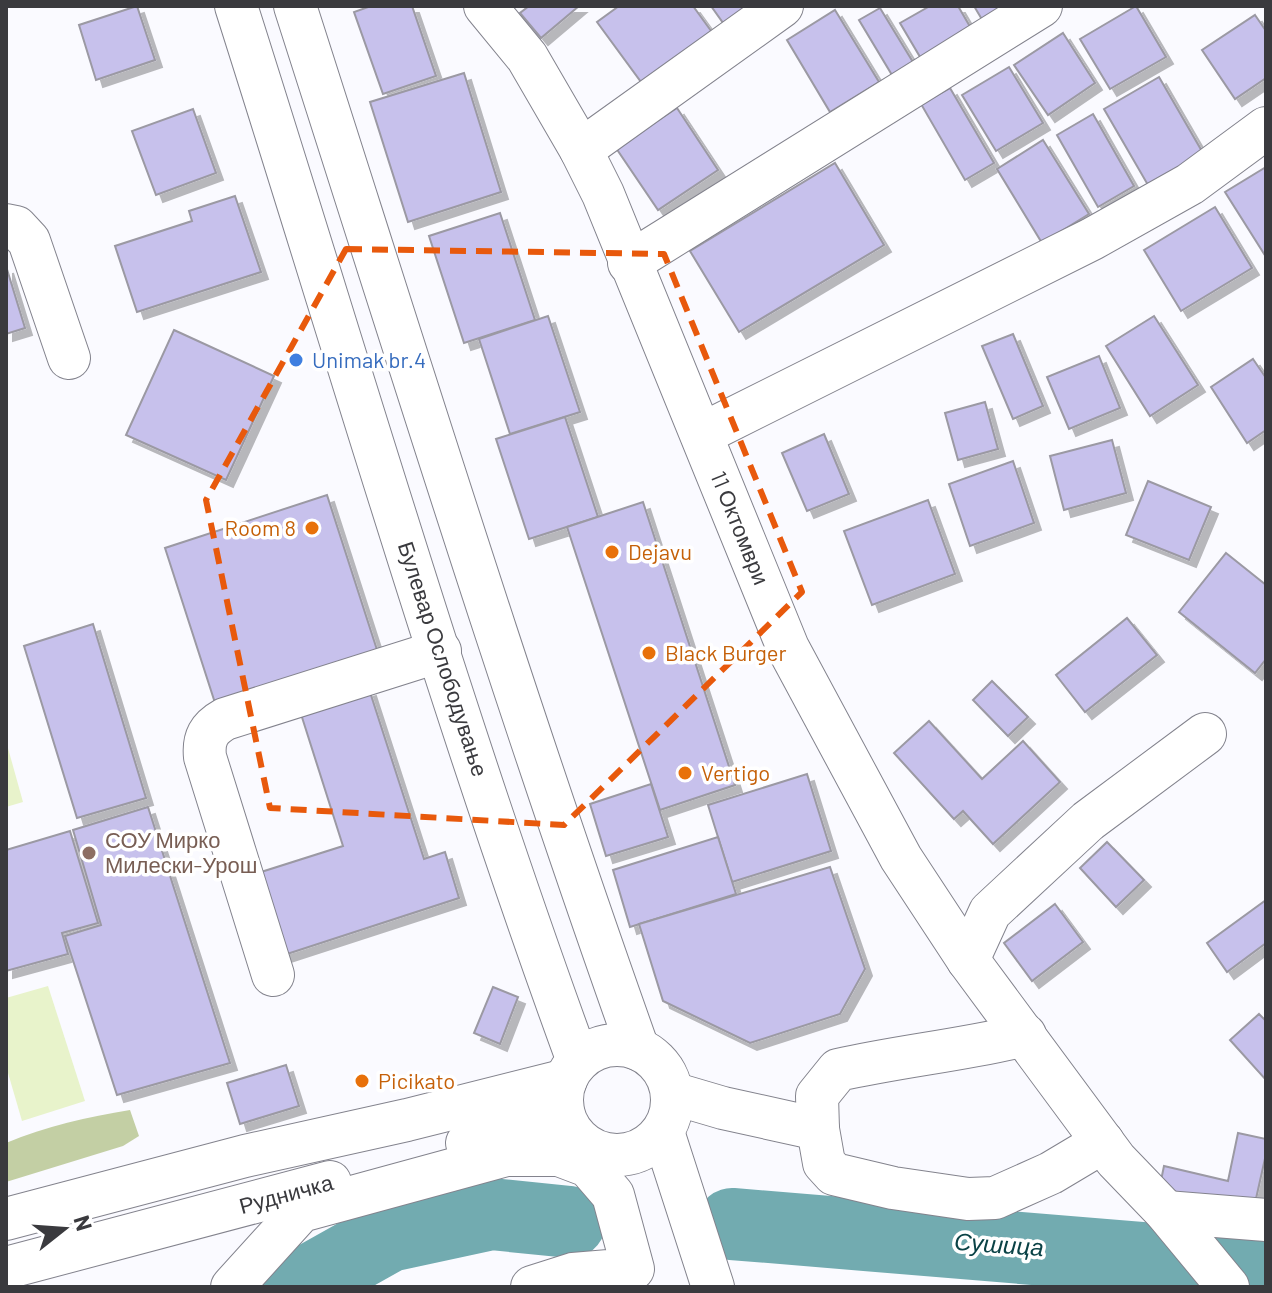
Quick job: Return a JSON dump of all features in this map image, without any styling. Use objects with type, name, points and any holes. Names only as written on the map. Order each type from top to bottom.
[{"type":"street","name":"Булевар Ослободување","points":[[236,6],[535,942],[569,1084],[568,1125],[586,1146],[612,1155]]},
{"type":"street","points":[[295,6],[462,529],[593,923],[662,1092],[713,1287]]},
{"type":"street","name":"11 Октомври","points":[[485,6],[527,57],[603,194],[788,648],[901,858],[968,960],[1116,1160],[1178,1227]]},
{"type":"street","points":[[581,150],[782,6]]},
{"type":"street","points":[[629,263],[1041,6]]},
{"type":"street","points":[[702,434],[1092,239],[1190,184],[1266,128]]},
{"type":"street","points":[[9,215],[29,241],[69,358]]},
{"type":"street","points":[[273,975],[205,757],[207,734],[215,724],[225,719],[440,651]]},
{"type":"street","points":[[968,960],[990,912],[1088,821],[1205,734]]},
{"type":"street","points":[[1025,1035],[982,1046],[928,1052],[838,1070],[817,1096],[818,1129],[824,1163],[834,1174],[857,1182],[968,1199],[995,1198],[1051,1173],[1103,1142]]},
{"type":"street","name":"Рудничка","points":[[6,1268],[419,1159],[569,1084],[596,1049],[606,1046],[628,1046],[662,1092],[818,1129]]},
{"type":"street","name":"Рудничка","points":[[6,1219],[245,1156],[569,1084]]},
{"type":"street","points":[[651,1287],[612,1155],[635,1153],[646,1147],[662,1092]]},
{"type":"street","points":[[6,1286],[158,1252],[506,1155],[559,1155],[588,1166],[613,1195],[633,1269],[573,1274],[532,1287]]},
{"type":"street","points":[[232,1287],[301,1211]]},
{"type":"street","points":[[1178,1227],[1266,1220]]},
{"type":"street","points":[[1178,1227],[1228,1287]]},
{"type":"highlighted area","points":[[346,249],[664,254],[802,592],[564,825],[270,808],[206,500]]},
{"type":"green space","points":[[6,741],[23,802],[6,807]]},
{"type":"green space","points":[[48,986],[85,1101],[22,1121],[6,1066],[6,998]]},
{"type":"green space","points":[[130,1110],[139,1136],[123,1146],[6,1182],[6,1143],[67,1123]]},
{"type":"building","points":[[137,6],[155,60],[96,80],[79,25]]},
{"type":"building","points":[[371,6],[412,6],[436,76],[383,94],[354,12]]},
{"type":"building","points":[[529,6],[579,6],[541,38],[520,13]]},
{"type":"building","points":[[619,6],[693,6],[714,35],[644,86],[597,22]]},
{"type":"building","points":[[711,6],[756,6],[726,27]]},
{"type":"building","points":[[930,6],[958,6],[976,37],[926,67],[900,23]]},
{"type":"building","points":[[974,6],[1024,6],[987,28]]},
{"type":"building","points":[[1136,6],[1166,57],[1110,89],[1080,39]]},
{"type":"building","points":[[880,8],[919,72],[898,85],[859,20]]},
{"type":"building","points":[[835,10],[879,82],[830,112],[787,40]]},
{"type":"building","points":[[1255,15],[1266,31],[1266,78],[1235,99],[1202,50]]},
{"type":"building","points":[[1063,33],[1095,83],[1048,115],[1014,65]]},
{"type":"building","points":[[1009,67],[1043,123],[996,151],[962,95]]},
{"type":"building","points":[[464,73],[501,192],[408,222],[370,102]]},
{"type":"building","points":[[1159,77],[1207,160],[1152,192],[1104,109]]},
{"type":"building","points":[[950,88],[994,163],[965,180],[921,104]]},
{"type":"building","points":[[677,108],[718,170],[658,210],[616,148]]},
{"type":"building","points":[[193,109],[216,173],[156,195],[132,131]]},
{"type":"building","points":[[1093,114],[1134,186],[1098,207],[1057,135]]},
{"type":"building","points":[[1043,140],[1089,214],[1042,243],[997,169]]},
{"type":"building","points":[[835,163],[884,245],[739,332],[690,251]]},
{"type":"building","points":[[1266,167],[1266,257],[1225,192]]},
{"type":"building","points":[[235,196],[261,272],[137,312],[115,246],[192,221],[189,211]]},
{"type":"building","points":[[1215,207],[1252,268],[1181,311],[1144,250]]},
{"type":"building","points":[[500,213],[535,320],[464,343],[429,236]]},
{"type":"building","points":[[6,266],[25,328],[6,334]]},
{"type":"building","points":[[548,316],[580,412],[510,434],[479,339]]},
{"type":"building","points":[[1154,316],[1198,385],[1150,416],[1106,346]]},
{"type":"building","points":[[174,330],[274,376],[226,480],[126,435]]},
{"type":"building","points":[[1013,334],[1043,406],[1013,419],[982,346]]},
{"type":"building","points":[[1099,356],[1120,408],[1069,429],[1047,377]]},
{"type":"building","points":[[1253,359],[1266,378],[1266,430],[1247,443],[1211,387]]},
{"type":"building","points":[[985,402],[998,449],[958,460],[945,413]]},
{"type":"building","points":[[565,417],[598,517],[529,539],[496,439]]},
{"type":"building","points":[[824,434],[849,494],[807,511],[782,453]]},
{"type":"building","points":[[1112,440],[1126,493],[1064,510],[1050,456]]},
{"type":"building","points":[[1013,461],[1034,523],[970,546],[949,484]]},
{"type":"building","points":[[1148,481],[1211,507],[1189,560],[1126,535]]},
{"type":"building","points":[[327,495],[378,653],[216,706],[165,548]]},
{"type":"building","points":[[928,500],[955,574],[872,605],[844,531]]},
{"type":"building","points":[[643,502],[735,785],[660,810],[567,527]]},
{"type":"building","points":[[1226,553],[1266,585],[1266,659],[1255,673],[1179,612]]},
{"type":"building","points":[[1127,618],[1157,655],[1085,712],[1056,675]]},
{"type":"building","points":[[93,624],[146,798],[77,818],[24,646]]},
{"type":"building","points":[[992,681],[1028,717],[1008,736],[973,700]]},
{"type":"building","points":[[369,689],[424,859],[445,852],[459,898],[284,955],[258,873],[343,846],[300,711]]},
{"type":"building","points":[[929,721],[982,779],[1023,741],[1060,782],[993,844],[963,811],[954,819],[894,753]]},
{"type":"building","points":[[807,774],[831,851],[732,882],[708,805]]},
{"type":"building","points":[[651,784],[668,837],[606,856],[590,804]]},
{"type":"building","points":[[148,807],[230,1063],[117,1095],[65,936],[101,925],[73,830]]},
{"type":"building","points":[[70,831],[98,923],[62,933],[68,954],[6,971],[6,850]]},
{"type":"building","points":[[718,837],[736,894],[630,927],[613,870]]},
{"type":"building","points":[[1107,842],[1144,880],[1116,907],[1080,868]]},
{"type":"building","points":[[830,867],[865,969],[840,1014],[750,1043],[663,1001],[639,924]]},
{"type":"building","points":[[1266,900],[1266,943],[1227,972],[1207,943]]},
{"type":"building","points":[[1055,904],[1083,942],[1032,981],[1004,943]]},
{"type":"building","points":[[493,987],[518,997],[500,1044],[474,1033]]},
{"type":"building","points":[[1259,1014],[1266,1021],[1266,1080],[1230,1040]]},
{"type":"building","points":[[286,1065],[299,1106],[240,1124],[227,1083]]},
{"type":"building","points":[[1238,1133],[1266,1139],[1266,1154],[1253,1212],[1159,1190],[1164,1166],[1228,1181]]},
{"type":"waterway","name":"Сушица","points":[[298,1287],[389,1236],[491,1214],[570,1222]]},
{"type":"waterway","name":"Сушица","points":[[732,1224],[1238,1266],[1266,1265]]},
{"type":"place","name":"Unimak br.4","points":[[296,360]]},
{"type":"place","name":"Room 8","points":[[312,528]]},
{"type":"place","name":"Dejavu","points":[[612,552]]},
{"type":"place","name":"Black Burger","points":[[649,653]]},
{"type":"place","name":"Vertigo","points":[[685,773]]},
{"type":"place","name":"СОУ Мирко Милески-Урош","points":[[89,853]]},
{"type":"place","name":"Picikato","points":[[362,1081]]}]
